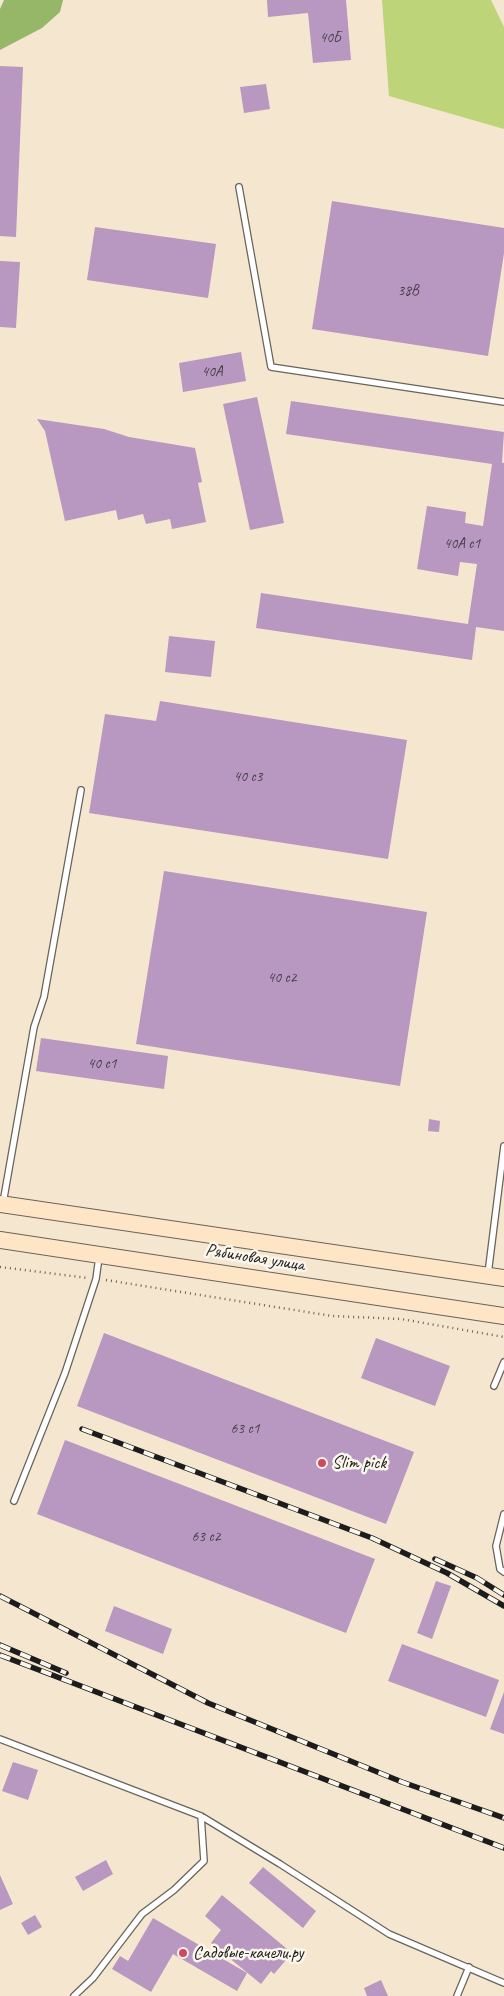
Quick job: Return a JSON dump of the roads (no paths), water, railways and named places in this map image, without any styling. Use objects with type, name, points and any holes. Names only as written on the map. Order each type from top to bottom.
[{"type":"main road","name":"Рябиновая улица","points":[[1,1204],[504,1278]]},
{"type":"main road","name":"Рябиновая улица","points":[[0,1240],[504,1316]]},
{"type":"lane","points":[[239,187],[271,367],[504,402]]},
{"type":"lane","points":[[1,1204],[34,1026],[44,997],[80,790]]},
{"type":"lane","points":[[487,1276],[504,1146]]},
{"type":"lane","points":[[14,1501],[65,1373],[96,1279],[99,1255]]},
{"type":"lane","points":[[494,1386],[504,1362]]},
{"type":"lane","points":[[504,1514],[496,1546],[500,1569],[504,1572]]},
{"type":"lane","points":[[0,1739],[201,1816],[280,1864],[388,1934],[469,1967],[504,1984]]},
{"type":"lane","points":[[74,1996],[93,1978],[142,1914],[174,1890],[204,1861],[201,1816]]},
{"type":"lane","points":[[457,1996],[469,1967]]},
{"type":"railway","points":[[82,1429],[372,1538],[447,1573],[504,1606]]},
{"type":"railway","points":[[435,1559],[477,1578],[504,1595]]},
{"type":"railway","points":[[0,1596],[208,1703],[402,1782],[504,1818]]},
{"type":"railway","points":[[0,1645],[66,1673]]},
{"type":"railway","points":[[0,1655],[504,1848]]},
{"type":"place","name":"Slim pick","points":[[322,1463]]},
{"type":"place","name":"Садовые-качели.ру","points":[[183,1953]]}]
